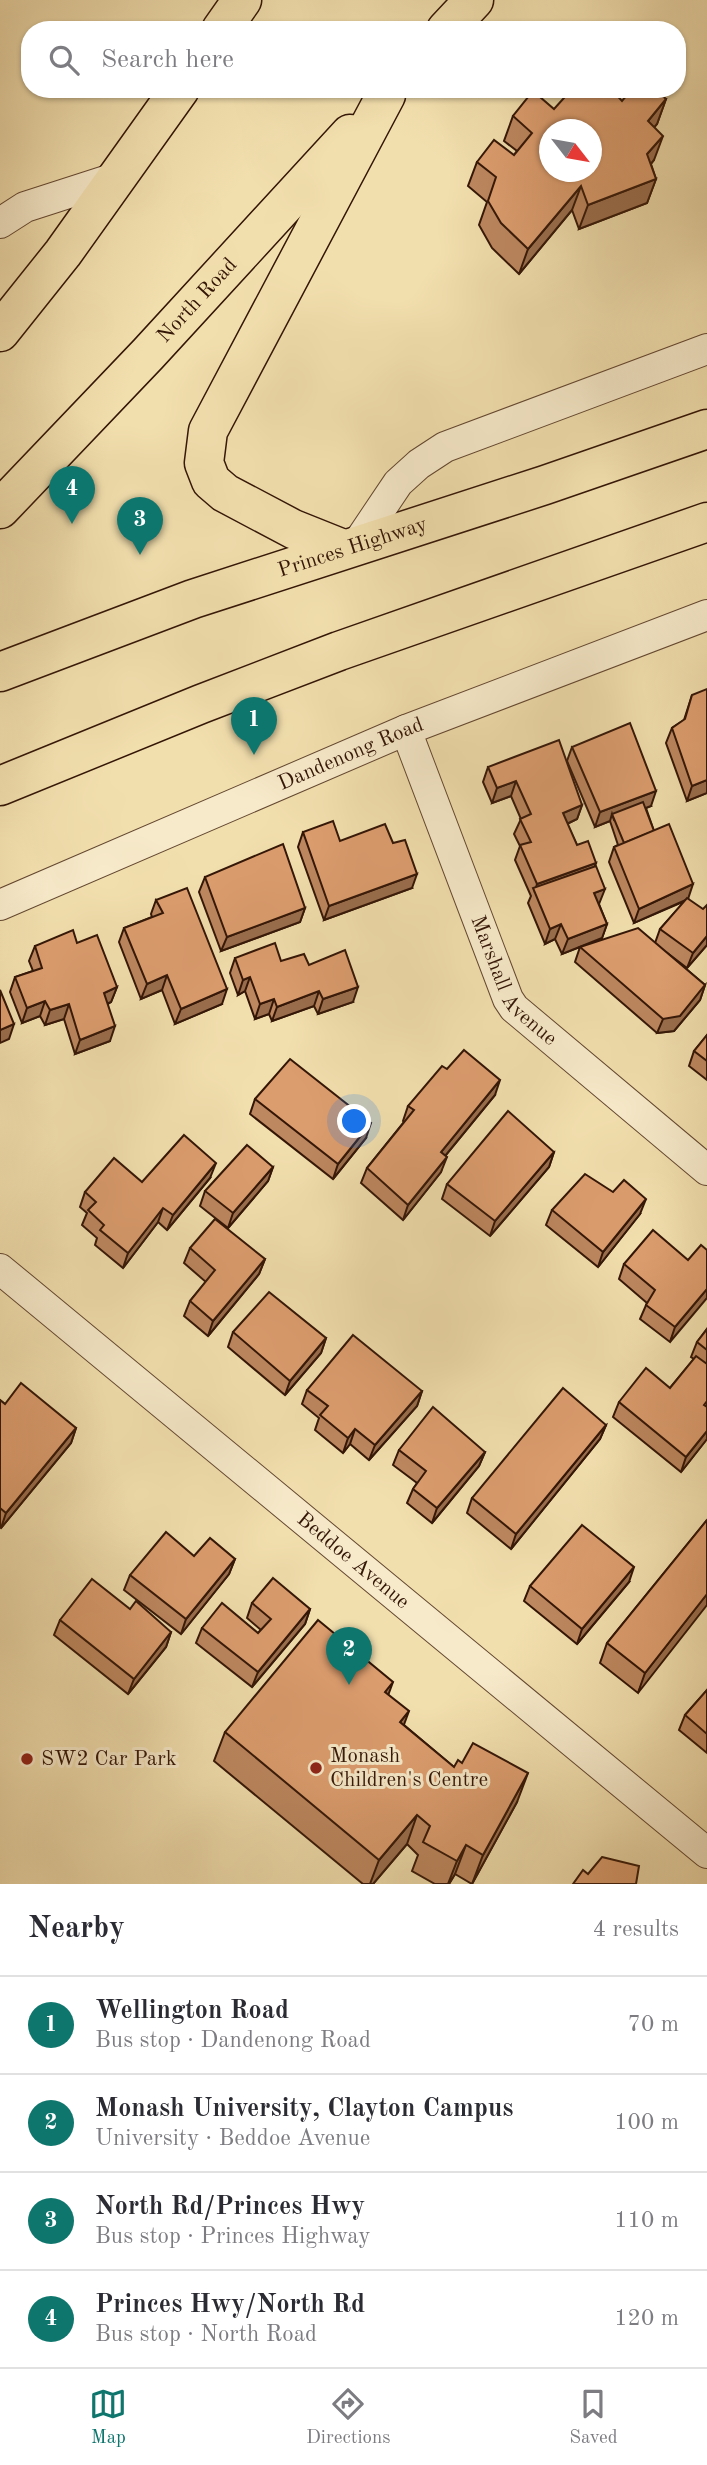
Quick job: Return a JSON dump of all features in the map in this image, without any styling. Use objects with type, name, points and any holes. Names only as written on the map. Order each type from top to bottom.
[{"type":"highway","points":[[228,21],[242,0]]},
{"type":"highway","points":[[454,21],[474,0]]},
{"type":"highway","points":[[0,332],[63,253],[174,98]]},
{"type":"highway","name":"North Road","points":[[0,509],[148,354],[383,98]]},
{"type":"highway","points":[[350,547],[293,529],[225,494],[211,481],[204,463],[208,431],[386,98]]},
{"type":"highway","name":"Princes Highway","points":[[0,672],[193,599],[545,485],[707,429]]},
{"type":"highway","points":[[0,786],[201,704],[423,620],[707,522]]},
{"type":"highway","points":[[0,807],[75,756]]},
{"type":"street","points":[[0,223],[25,207],[118,177]]},
{"type":"street","points":[[350,547],[398,483],[419,464],[445,447],[707,349]]},
{"type":"street","name":"Dandenong Road","points":[[0,905],[406,730],[707,615]]},
{"type":"street","name":"Marshall Avenue","points":[[406,730],[508,999],[514,1008],[707,1170]]},
{"type":"street","name":"Beddoe Avenue","points":[[0,1269],[707,1853]]},
{"type":"building","points":[[527,98],[541,98],[554,109],[564,98],[619,98],[622,101],[624,98],[665,98],[648,121],[663,136],[647,154],[656,179],[588,205],[581,186],[528,249],[501,223],[488,201],[496,177],[477,162],[494,140],[514,155],[532,133],[513,116]]},
{"type":"building","points":[[707,689],[707,780],[692,786],[672,728],[685,719],[692,695]]},
{"type":"building","points":[[630,723],[656,791],[600,812],[572,747]]},
{"type":"building","points":[[559,740],[582,805],[563,813],[577,845],[588,841],[596,863],[537,884],[520,845],[531,842],[520,819],[531,814],[516,781],[497,788],[488,767]]},
{"type":"building","points":[[643,802],[654,831],[624,843],[612,814]]},
{"type":"building","points":[[333,821],[340,841],[385,824],[393,843],[405,840],[417,874],[329,906],[303,832]]},
{"type":"building","points":[[669,824],[693,884],[639,909],[614,847]]},
{"type":"building","points":[[283,844],[305,908],[227,937],[205,877]]},
{"type":"building","points":[[596,866],[605,889],[594,893],[607,924],[568,939],[561,924],[550,929],[533,888]]},
{"type":"building","points":[[187,888],[227,989],[181,1009],[167,975],[147,984],[124,928],[163,913],[156,900]]},
{"type":"building","points":[[687,898],[703,909],[707,905],[707,936],[693,953],[660,929]]},
{"type":"building","points":[[638,928],[705,985],[680,1016],[663,1019],[580,947]]},
{"type":"building","points":[[73,930],[77,943],[97,935],[117,987],[104,993],[115,1026],[80,1040],[69,1004],[50,1010],[45,1001],[27,1008],[15,977],[42,968],[35,946]]},
{"type":"building","points":[[275,943],[281,961],[304,954],[309,965],[345,950],[358,987],[323,999],[319,991],[277,1007],[274,999],[260,1004],[250,977],[243,980],[235,958]]},
{"type":"building","points":[[0,990],[14,1024],[0,1030]]},
{"type":"building","points":[[707,1035],[707,1061],[694,1051]]},
{"type":"building","points":[[464,1050],[500,1080],[441,1152],[447,1157],[408,1205],[367,1168],[414,1110],[408,1106],[442,1066],[447,1069]]},
{"type":"building","points":[[290,1059],[371,1123],[338,1164],[255,1099]]},
{"type":"building","points":[[508,1111],[554,1152],[495,1221],[447,1184]]},
{"type":"building","points":[[184,1135],[216,1163],[173,1215],[163,1208],[128,1253],[100,1230],[104,1225],[88,1210],[96,1202],[85,1192],[114,1158],[142,1182]]},
{"type":"building","points":[[247,1145],[273,1167],[233,1213],[205,1191]]},
{"type":"building","points":[[585,1174],[613,1192],[624,1180],[646,1199],[603,1252],[552,1210]]},
{"type":"building","points":[[215,1219],[265,1259],[213,1321],[190,1301],[215,1270],[190,1248]]},
{"type":"building","points":[[653,1230],[688,1260],[701,1245],[707,1250],[707,1289],[675,1327],[646,1305],[655,1290],[624,1264]]},
{"type":"building","points":[[269,1292],[326,1338],[290,1381],[233,1332]]},
{"type":"building","points":[[707,1329],[707,1350],[697,1342]]},
{"type":"building","points":[[353,1335],[422,1391],[375,1445],[355,1429],[348,1438],[320,1415],[328,1406],[307,1390]]},
{"type":"building","points":[[696,1356],[707,1364],[707,1401],[704,1405],[707,1407],[707,1431],[686,1457],[619,1402],[646,1368],[670,1388]]},
{"type":"building","points":[[21,1383],[76,1428],[6,1513],[0,1508],[0,1400],[5,1404]]},
{"type":"building","points":[[563,1388],[606,1425],[516,1534],[472,1498]]},
{"type":"building","points":[[433,1407],[485,1452],[437,1508],[413,1489],[426,1471],[399,1450]]},
{"type":"building","points":[[707,1520],[707,1594],[645,1673],[607,1643]]},
{"type":"building","points":[[582,1525],[634,1567],[582,1629],[530,1586]]},
{"type":"building","points":[[166,1532],[194,1556],[210,1538],[235,1559],[186,1619],[130,1575]]},
{"type":"building","points":[[273,1578],[310,1609],[258,1672],[202,1628],[222,1603],[258,1633],[271,1619],[252,1603]]},
{"type":"building","points":[[92,1579],[130,1609],[136,1601],[171,1632],[134,1679],[60,1620]]},
{"type":"building","name":"Monash Children's Centre","points":[[318,1620],[393,1682],[385,1692],[409,1711],[400,1722],[454,1767],[458,1760],[462,1763],[473,1743],[528,1773],[483,1855],[466,1845],[457,1861],[423,1842],[430,1826],[417,1815],[379,1860],[225,1732]]},
{"type":"building","points":[[707,1690],[707,1734],[685,1715]]},
{"type":"building","points":[[602,1857],[639,1866],[636,1884],[573,1884],[583,1870],[588,1874]]},
{"type":"place","name":"Princes Hwy/North Rd","points":[[72,524]]},
{"type":"place","name":"North Rd/Princes Hwy","points":[[140,555]]},
{"type":"place","name":"Wellington Road","points":[[254,755]]},
{"type":"place","name":"Monash University, Clayton Campus","points":[[349,1685]]},
{"type":"place","name":"SW2 Car Park","points":[[27,1759]]},
{"type":"place","name":"Monash Children's Centre","points":[[316,1768]]}]
